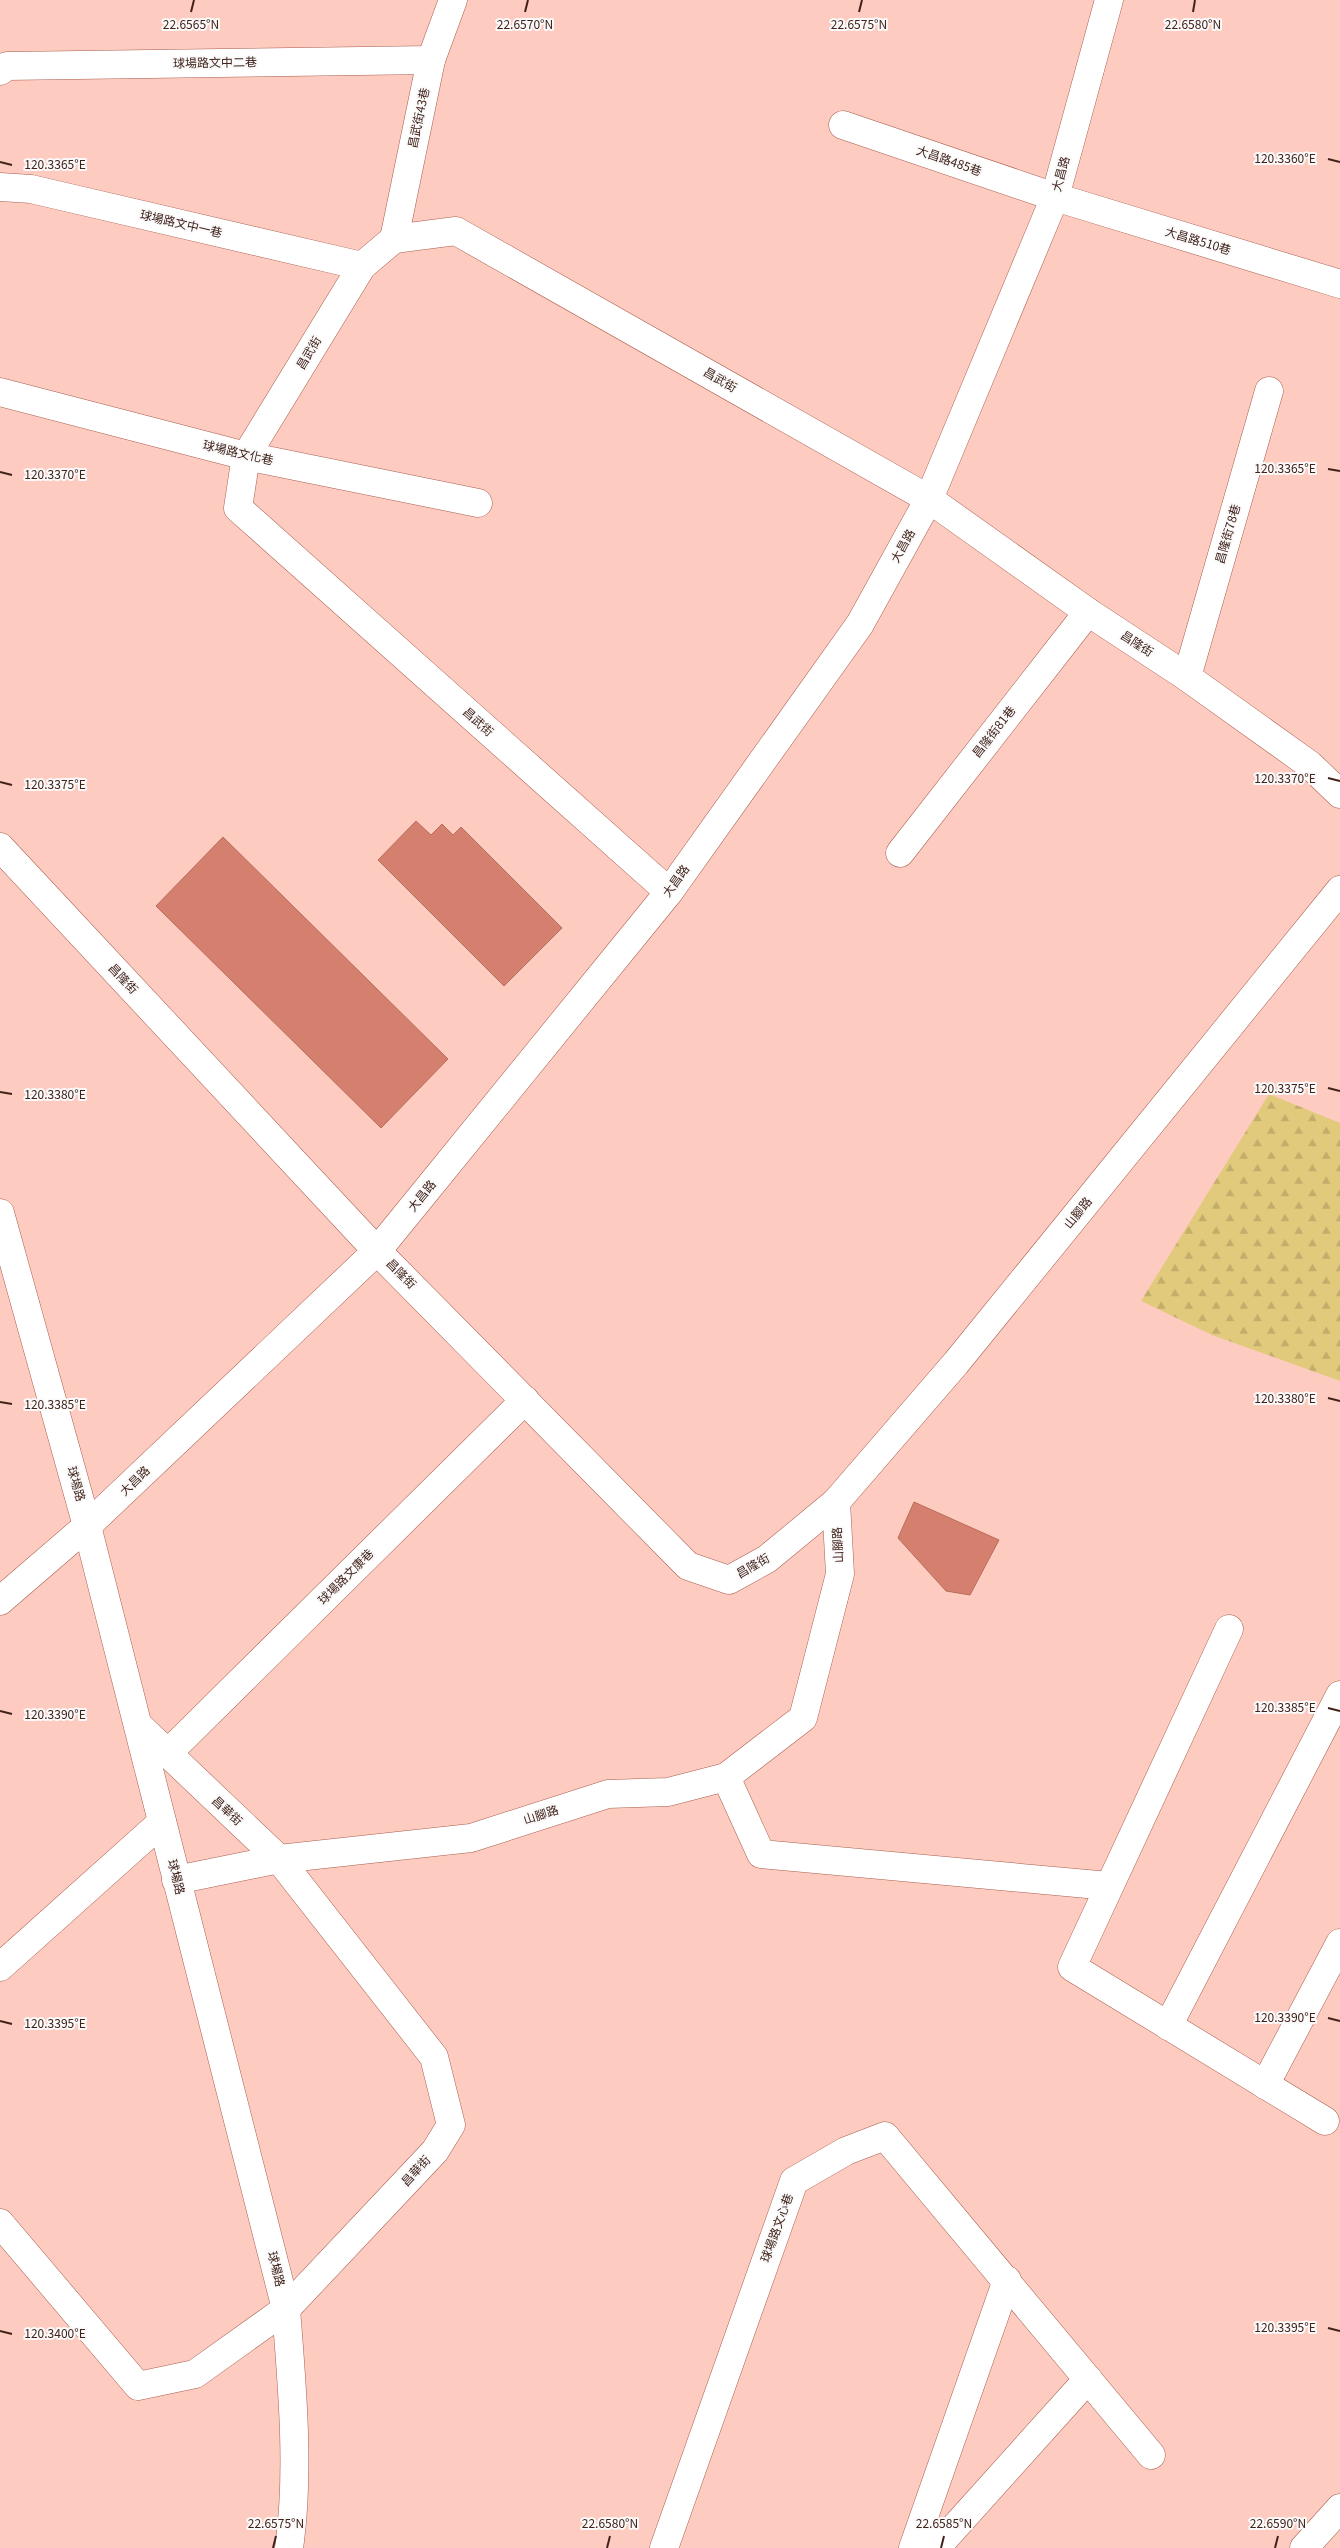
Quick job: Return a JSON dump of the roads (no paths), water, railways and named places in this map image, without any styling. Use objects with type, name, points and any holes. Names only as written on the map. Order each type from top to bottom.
[{"type":"street","name":"昌武街43巷","points":[[394,239],[431,60],[453,0]]},
{"type":"street","name":"大昌路","points":[[0,1600],[87,1526],[377,1251],[669,892],[860,624],[929,499],[1055,197],[1109,0]]},
{"type":"street","name":"球場路文中二巷","points":[[0,71],[7,66],[431,60]]},
{"type":"street","name":"大昌路485巷","points":[[843,125],[1055,197]]},
{"type":"street","name":"球場路文中一巷","points":[[0,187],[31,189],[362,266]]},
{"type":"street","name":"大昌路510巷","points":[[1055,197],[1340,284]]},
{"type":"street","name":"昌武街","points":[[669,892],[238,508],[246,456],[362,266],[394,239],[456,231],[929,499]]},
{"type":"street","name":"昌隆街78巷","points":[[1187,676],[1269,391]]},
{"type":"street","name":"球場路文化巷","points":[[0,392],[246,456],[478,503]]},
{"type":"street","name":"昌隆街","points":[[929,499],[1088,612],[1187,676],[1310,765],[1340,794]]},
{"type":"street","name":"昌隆街81巷","points":[[900,853],[1088,612]]},
{"type":"street","name":"昌隆街","points":[[0,847],[377,1251],[688,1566],[729,1580],[767,1560],[836,1502]]},
{"type":"street","name":"山腳路","points":[[176,1880],[279,1859],[471,1838],[608,1794],[668,1792],[726,1778],[803,1718],[840,1574],[836,1502],[956,1363],[1340,890]]},
{"type":"street","name":"球場路","points":[[0,1214],[87,1526],[286,2309],[293,2399],[293,2522],[289,2548]]},
{"type":"street","name":"球場路文康巷","points":[[167,1754],[525,1400]]},
{"type":"street","points":[[1229,1629],[1072,1968],[1325,2121]]},
{"type":"street","points":[[1168,2026],[1340,1695]]},
{"type":"street","name":"昌華街","points":[[0,2223],[138,2386],[195,2374],[286,2309],[435,2151],[450,2125],[434,2057],[279,1859],[167,1754],[138,1724]]},
{"type":"street","points":[[726,1778],[761,1854],[1109,1886]]},
{"type":"street","points":[[0,1967],[162,1822]]},
{"type":"street","points":[[1265,2085],[1340,1943]]},
{"type":"street","name":"球場路文心巷","points":[[664,2548],[794,2181],[846,2151],[885,2136],[1151,2455]]},
{"type":"street","points":[[913,2548],[1007,2280]]},
{"type":"street","points":[[936,2548],[1088,2379]]},
{"type":"street","points":[[1304,2548],[1340,2508]]}]
